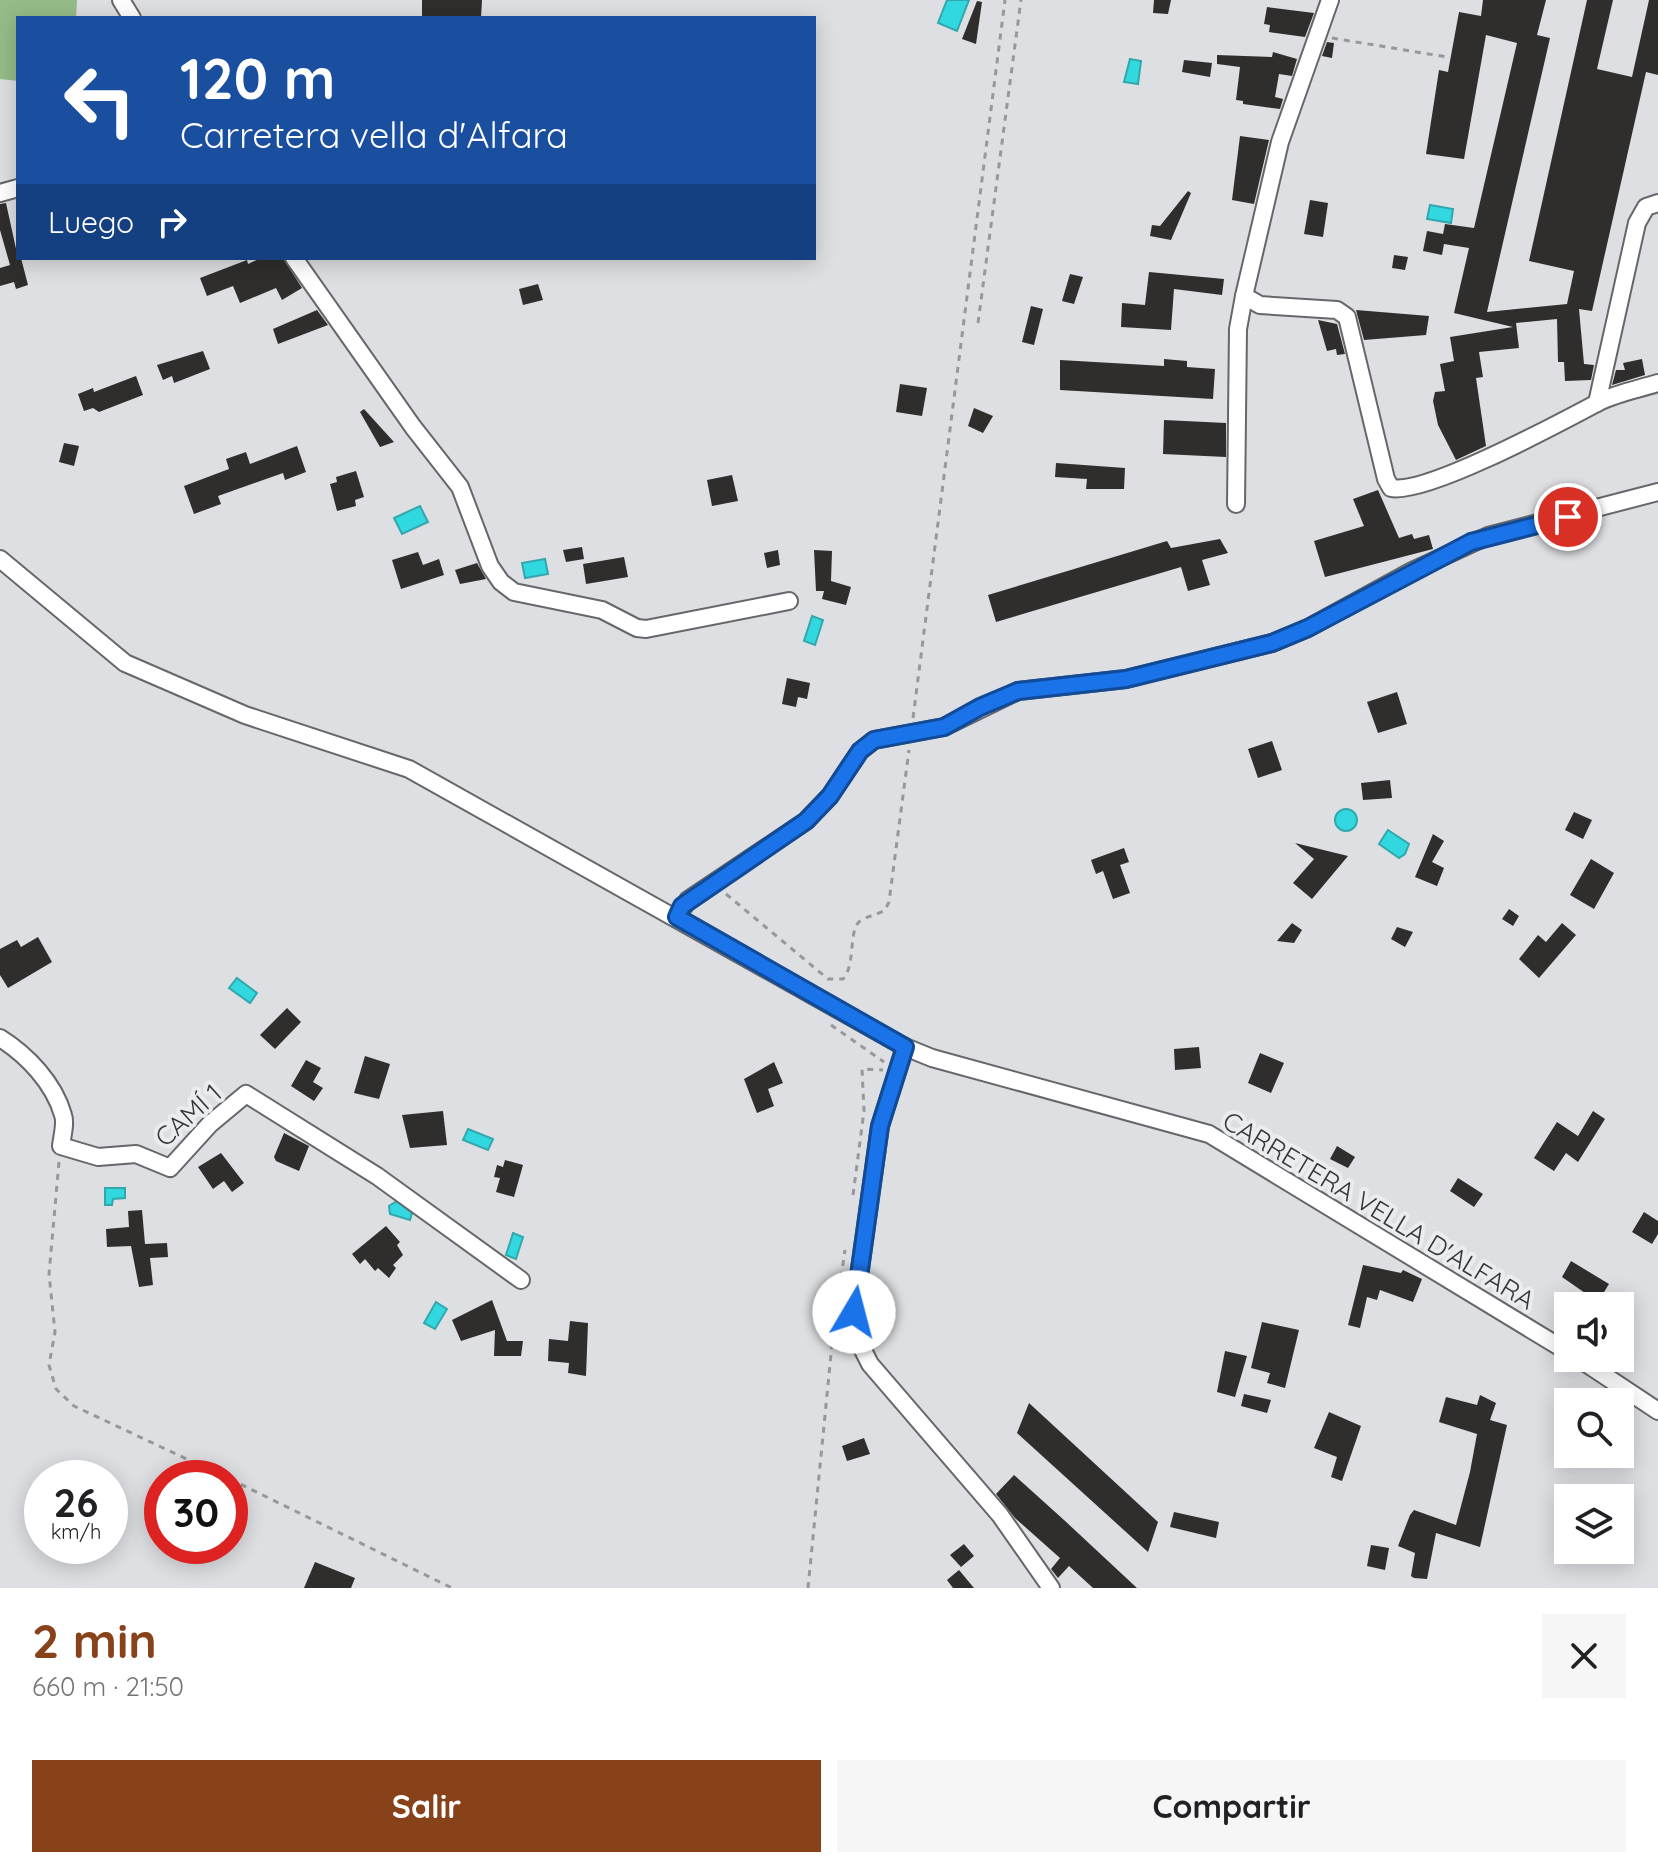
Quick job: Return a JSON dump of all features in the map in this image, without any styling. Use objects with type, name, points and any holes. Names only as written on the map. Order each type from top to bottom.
[{"type":"street","points":[[1236,504],[1238,329],[1280,142],[1326,1]]},
{"type":"street","points":[[1597,403],[1637,223],[1646,207],[1658,203]]},
{"type":"street","points":[[295,260],[413,427],[460,487],[490,566],[514,592],[602,610],[637,628],[646,629],[789,601]]},
{"type":"street","points":[[1244,296],[1260,305],[1337,310],[1347,317],[1386,479],[1391,488],[1419,486],[1555,428],[1597,403],[1658,383]]},
{"type":"street","points":[[677,917],[688,900],[764,851],[817,810],[852,760],[874,740],[944,727],[1018,691],[1126,679],[1272,643],[1308,628],[1412,571],[1488,536],[1658,492]]},
{"type":"street","name":"CARRETERA VELLA D'ALFARA","points":[[0,559],[125,663],[245,715],[409,769],[905,1047],[932,1058],[1209,1134],[1554,1343]]},
{"type":"street","points":[[0,1038],[25,1054],[42,1077],[64,1116],[61,1146]]},
{"type":"street","points":[[905,1047],[880,1126],[854,1312],[856,1336],[870,1364],[1000,1515],[1051,1588]]},
{"type":"street","name":"CAMÍ 1","points":[[61,1146],[98,1157],[136,1154],[170,1168],[210,1124],[246,1094],[377,1176],[521,1280]]},
{"type":"street","points":[[1599,1372],[1658,1411]]},
{"type":"path","points":[[889,902],[1005,0]]},
{"type":"path","points":[[978,323],[1021,0]]},
{"type":"path","points":[[1316,36],[1447,57]]},
{"type":"path","points":[[851,1208],[861,1130]]},
{"type":"path","points":[[61,1146],[49,1274],[55,1319],[49,1365],[56,1389],[74,1406],[189,1460]]},
{"type":"path","points":[[808,1588],[833,1334],[847,1240]]},
{"type":"path","points":[[248,1488],[452,1588]]},
{"type":"green space","points":[[0,0],[77,0],[76,16],[16,16],[16,81],[0,79]]},
{"type":"water","points":[[947,0],[969,0],[957,31],[938,23]]},
{"type":"water","points":[[1130,59],[1141,61],[1138,84],[1124,82]]},
{"type":"water","points":[[1430,205],[1453,209],[1451,223],[1427,219]]},
{"type":"water","points":[[420,506],[428,522],[402,534],[394,518]]},
{"type":"water","points":[[545,559],[548,574],[525,578],[522,563]]},
{"type":"water","points":[[812,616],[823,620],[815,645],[804,641]]},
{"type":"water","points":[[1346,809],[1354,812],[1357,820],[1354,828],[1346,831],[1338,828],[1335,820],[1338,812]]},
{"type":"water","points":[[1388,830],[1409,844],[1405,854],[1399,858],[1379,844]]},
{"type":"water","points":[[237,978],[257,993],[250,1003],[229,988]]},
{"type":"water","points":[[468,1129],[493,1139],[488,1150],[463,1140]]},
{"type":"water","points":[[105,1188],[125,1188],[125,1198],[113,1199],[112,1205],[105,1205]]},
{"type":"water","points":[[397,1201],[412,1213],[410,1220],[390,1214],[389,1206]]},
{"type":"water","points":[[513,1233],[523,1237],[516,1259],[506,1255]]},
{"type":"water","points":[[436,1302],[447,1309],[435,1329],[424,1323]]},
{"type":"building","points":[[422,0],[482,0],[481,16],[422,16]]},
{"type":"building","points":[[1154,0],[1171,0],[1168,14],[1153,13]]},
{"type":"building","points":[[1483,0],[1546,0],[1537,35],[1550,38],[1487,312],[1567,304],[1574,271],[1529,261],[1587,0],[1613,0],[1597,69],[1632,77],[1649,0],[1658,0],[1658,75],[1646,72],[1592,311],[1579,309],[1584,364],[1594,365],[1591,380],[1565,381],[1564,362],[1558,362],[1557,319],[1516,323],[1519,348],[1479,352],[1483,377],[1476,378],[1486,446],[1456,460],[1438,425],[1433,401],[1435,392],[1445,391],[1440,364],[1454,361],[1450,337],[1513,327],[1454,313],[1469,248],[1444,244],[1442,255],[1423,251],[1427,231],[1443,234],[1445,224],[1474,228],[1517,43],[1486,35],[1464,159],[1426,154],[1439,70],[1448,72],[1459,12],[1481,16]]},
{"type":"building","points":[[977,1],[982,2],[976,44],[962,39]]},
{"type":"building","points":[[1267,7],[1314,13],[1305,37],[1269,32],[1270,25],[1264,24]]},
{"type":"building","points":[[1327,42],[1334,43],[1332,58],[1322,56]]},
{"type":"building","points":[[1273,52],[1297,59],[1292,76],[1279,74],[1275,97],[1283,99],[1280,109],[1243,104],[1243,101],[1236,100],[1240,67],[1217,64],[1217,55],[1272,57]]},
{"type":"building","points":[[1184,60],[1212,63],[1210,77],[1182,72]]},
{"type":"building","points":[[1240,136],[1269,140],[1254,204],[1232,200]]},
{"type":"building","points":[[1188,191],[1191,193],[1171,240],[1150,236],[1152,225],[1160,226]]},
{"type":"building","points":[[1310,200],[1328,203],[1323,237],[1304,234]]},
{"type":"building","points":[[6,203],[16,260],[22,260],[28,285],[16,289],[14,282],[0,286],[0,268],[10,265],[0,230],[0,204]]},
{"type":"building","points":[[1394,255],[1408,257],[1405,270],[1392,268]]},
{"type":"building","points":[[247,260],[248,264],[257,260],[284,260],[302,288],[282,300],[276,288],[240,303],[233,286],[207,296],[200,278]]},
{"type":"building","points":[[1149,272],[1224,279],[1222,295],[1174,289],[1171,330],[1121,327],[1122,303],[1145,305]]},
{"type":"building","points":[[1070,274],[1083,277],[1074,304],[1062,301]]},
{"type":"building","points":[[538,284],[543,300],[523,305],[519,289]]},
{"type":"building","points":[[1031,306],[1043,309],[1034,345],[1022,342]]},
{"type":"building","points":[[317,310],[328,325],[278,344],[273,329]]},
{"type":"building","points":[[1356,310],[1429,316],[1426,335],[1364,340]]},
{"type":"building","points":[[1318,320],[1337,324],[1345,354],[1337,355],[1336,349],[1327,351]]},
{"type":"building","points":[[203,351],[210,369],[174,383],[172,376],[163,380],[157,365]]},
{"type":"building","points":[[1164,359],[1187,361],[1187,367],[1215,369],[1213,399],[1060,390],[1060,360],[1164,366]]},
{"type":"building","points":[[1642,359],[1645,375],[1612,385],[1616,370],[1625,370],[1623,363]]},
{"type":"building","points":[[136,376],[143,395],[99,412],[93,408],[84,411],[78,394],[93,388],[94,392]]},
{"type":"building","points":[[900,384],[927,388],[922,416],[896,412]]},
{"type":"building","points":[[974,408],[993,416],[983,433],[968,426]]},
{"type":"building","points":[[364,409],[394,442],[380,447],[360,412]]},
{"type":"building","points":[[1164,420],[1226,423],[1226,457],[1163,454]]},
{"type":"building","points":[[64,443],[79,446],[74,466],[59,462]]},
{"type":"building","points":[[297,446],[306,472],[285,480],[283,473],[218,496],[221,504],[194,514],[184,486],[229,469],[226,459],[246,452],[250,464]]},
{"type":"building","points":[[1056,463],[1125,468],[1124,489],[1086,489],[1087,479],[1055,477]]},
{"type":"building","points":[[356,471],[364,497],[355,500],[356,506],[337,511],[330,484],[337,482],[336,477]]},
{"type":"building","points":[[732,475],[738,501],[712,506],[707,480]]},
{"type":"building","points":[[1378,490],[1399,538],[1412,534],[1414,539],[1429,535],[1433,549],[1325,577],[1314,541],[1364,526],[1353,499]]},
{"type":"building","points":[[1220,539],[1228,553],[1202,560],[1210,585],[1188,591],[1181,567],[996,622],[988,595],[1167,541],[1171,548]]},
{"type":"building","points":[[582,547],[584,559],[566,562],[563,550]]},
{"type":"building","points":[[778,550],[780,565],[767,568],[764,553]]},
{"type":"building","points":[[814,550],[832,551],[831,581],[851,587],[846,605],[822,599],[824,591],[816,591]]},
{"type":"building","points":[[418,552],[423,565],[439,559],[444,575],[401,589],[392,560]]},
{"type":"building","points":[[624,557],[628,577],[586,584],[583,564]]},
{"type":"building","points":[[477,563],[486,579],[460,584],[455,570]]},
{"type":"building","points":[[787,678],[810,683],[807,699],[798,697],[796,707],[782,704]]},
{"type":"building","points":[[1397,692],[1407,724],[1378,733],[1367,702]]},
{"type":"building","points":[[1272,741],[1282,770],[1258,778],[1248,749]]},
{"type":"building","points":[[1390,780],[1392,798],[1363,800],[1361,783]]},
{"type":"building","points":[[1574,812],[1592,820],[1583,839],[1565,830]]},
{"type":"building","points":[[1433,834],[1444,841],[1432,862],[1444,868],[1437,886],[1415,877]]},
{"type":"building","points":[[1295,843],[1348,856],[1312,899],[1293,883],[1314,859]]},
{"type":"building","points":[[1124,848],[1129,862],[1120,865],[1130,893],[1113,899],[1103,871],[1096,874],[1091,860]]},
{"type":"building","points":[[1591,859],[1614,873],[1594,909],[1570,895]]},
{"type":"building","points":[[1509,909],[1519,916],[1513,926],[1502,919]]},
{"type":"building","points":[[1292,923],[1302,930],[1294,943],[1277,941]]},
{"type":"building","points":[[1562,923],[1576,935],[1539,978],[1519,959],[1538,935],[1546,942]]},
{"type":"building","points":[[1397,927],[1413,932],[1405,947],[1391,939]]},
{"type":"building","points":[[38,937],[52,962],[8,988],[0,975],[0,949],[17,940],[21,947]]},
{"type":"building","points":[[287,1008],[301,1022],[275,1049],[260,1035]]},
{"type":"building","points":[[1199,1047],[1201,1068],[1175,1070],[1174,1049]]},
{"type":"building","points":[[1260,1053],[1284,1063],[1271,1093],[1248,1083]]},
{"type":"building","points":[[365,1056],[390,1064],[379,1099],[354,1093]]},
{"type":"building","points":[[306,1060],[321,1068],[313,1082],[323,1088],[314,1101],[291,1086]]},
{"type":"building","points":[[774,1062],[783,1083],[768,1089],[774,1106],[757,1113],[744,1079]]},
{"type":"building","points":[[443,1111],[447,1145],[410,1148],[402,1115]]},
{"type":"building","points":[[1593,1111],[1605,1119],[1578,1162],[1566,1153],[1554,1171],[1534,1158],[1557,1122],[1578,1136]]},
{"type":"building","points":[[284,1133],[309,1146],[299,1171],[276,1161],[274,1157]]},
{"type":"building","points":[[1337,1146],[1355,1157],[1348,1168],[1330,1159]]},
{"type":"building","points":[[221,1153],[244,1183],[232,1192],[224,1181],[213,1189],[198,1167]]},
{"type":"building","points":[[505,1160],[523,1165],[514,1197],[496,1192],[500,1178],[494,1177],[497,1165],[503,1167]]},
{"type":"building","points":[[1458,1178],[1483,1194],[1474,1207],[1450,1191]]},
{"type":"building","points":[[142,1210],[145,1244],[167,1243],[168,1257],[150,1258],[153,1285],[139,1287],[131,1246],[107,1247],[106,1229],[129,1227],[128,1211]]},
{"type":"building","points":[[1644,1212],[1658,1221],[1658,1234],[1652,1244],[1632,1232]]},
{"type":"building","points":[[386,1226],[400,1242],[397,1245],[403,1255],[393,1265],[396,1268],[389,1278],[378,1268],[375,1271],[365,1259],[360,1264],[352,1254]]},
{"type":"building","points":[[1571,1261],[1609,1284],[1604,1292],[1584,1292],[1562,1277]]},
{"type":"building","points":[[1363,1265],[1401,1273],[1403,1270],[1422,1279],[1413,1302],[1380,1290],[1377,1300],[1367,1297],[1360,1328],[1348,1325]]},
{"type":"building","points":[[492,1300],[507,1341],[523,1341],[521,1356],[494,1356],[495,1330],[461,1341],[452,1320]]},
{"type":"building","points":[[570,1321],[588,1323],[586,1376],[568,1373],[569,1363],[548,1361],[549,1339],[568,1341]]},
{"type":"building","points":[[1262,1322],[1299,1330],[1285,1388],[1267,1383],[1270,1373],[1251,1368]]},
{"type":"building","points":[[1225,1351],[1247,1356],[1235,1397],[1217,1392]]},
{"type":"building","points":[[1244,1394],[1271,1400],[1267,1413],[1241,1406]]},
{"type":"building","points":[[1480,1395],[1496,1403],[1490,1420],[1507,1425],[1480,1547],[1436,1533],[1427,1579],[1414,1578],[1411,1576],[1415,1553],[1398,1546],[1410,1515],[1414,1510],[1456,1525],[1477,1434],[1439,1422],[1446,1397],[1477,1405]]},
{"type":"building","points":[[1029,1403],[1158,1522],[1148,1552],[1017,1433]]},
{"type":"building","points":[[1329,1412],[1361,1426],[1342,1481],[1331,1477],[1337,1457],[1314,1448]]},
{"type":"building","points":[[864,1438],[870,1454],[847,1461],[842,1446]]},
{"type":"building","points":[[1014,1475],[1137,1588],[1093,1588],[1069,1566],[1058,1578],[1051,1569],[1060,1558],[1015,1518],[996,1494]]},
{"type":"building","points":[[1174,1512],[1219,1522],[1216,1538],[1170,1527]]},
{"type":"building","points":[[964,1544],[974,1556],[961,1567],[950,1555]]},
{"type":"building","points":[[1371,1545],[1389,1548],[1385,1570],[1367,1566]]},
{"type":"building","points":[[315,1562],[355,1578],[351,1588],[304,1588]]},
{"type":"building","points":[[959,1570],[974,1588],[953,1588],[947,1580]]},
{"type":"route","points":[[854,1312],[880,1126],[905,1047],[677,917],[682,906],[806,821],[830,796],[852,760],[874,740],[944,727],[1018,691],[1126,679],[1205,657],[1272,643],[1308,628],[1471,542],[1498,532],[1568,517]]}]
